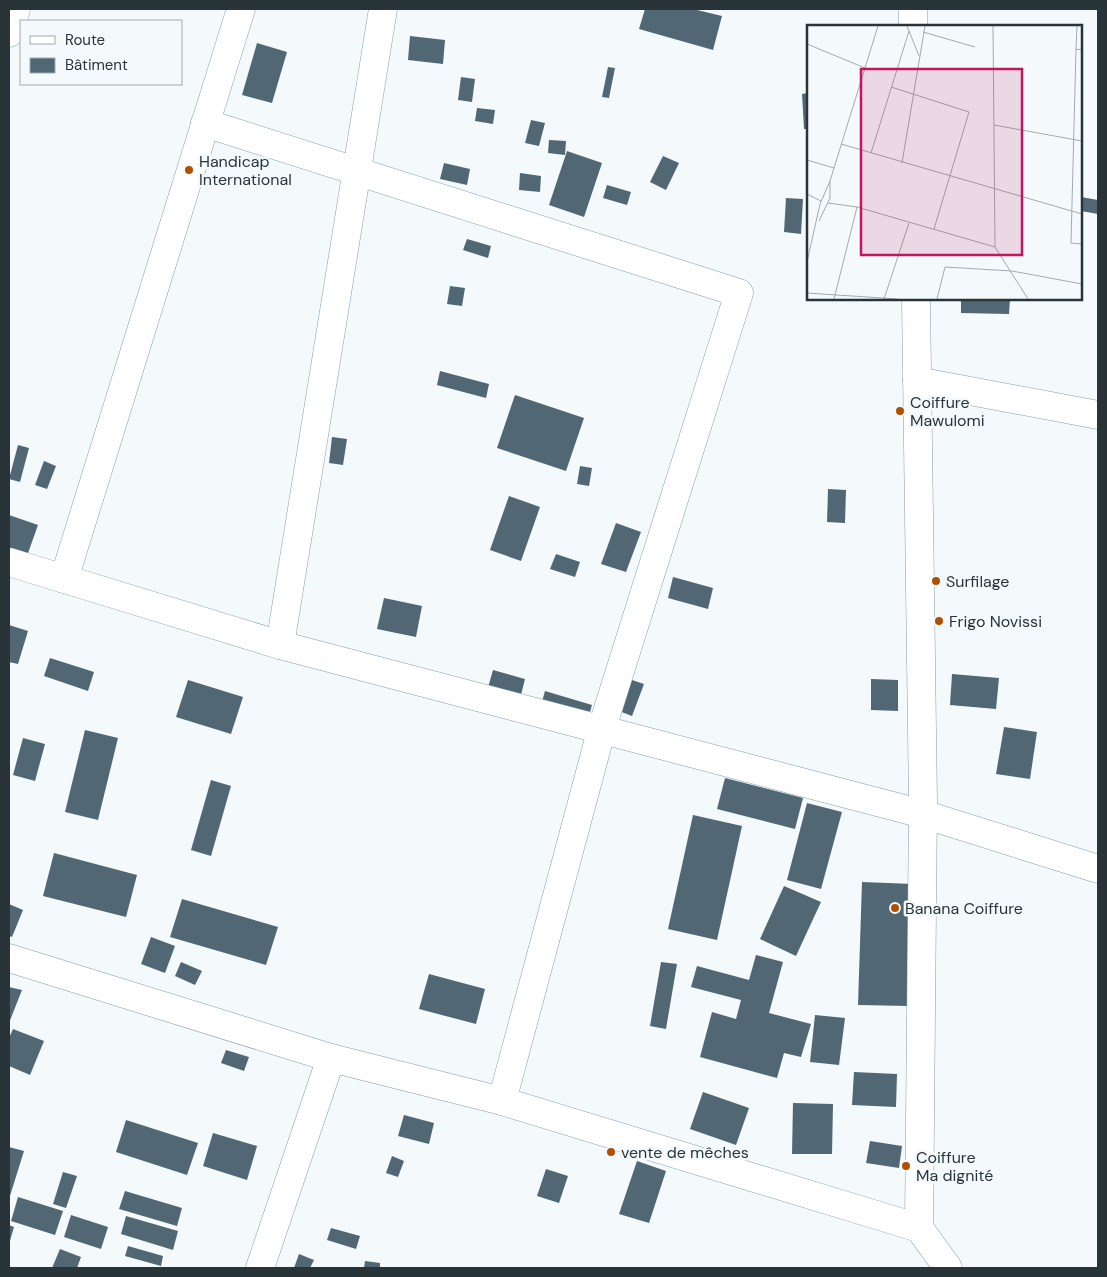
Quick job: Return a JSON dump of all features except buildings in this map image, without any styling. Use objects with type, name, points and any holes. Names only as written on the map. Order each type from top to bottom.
[{"type":"main road","points":[[9,33],[16,9]]},
{"type":"main road","points":[[64,579],[241,9]]},
{"type":"main road","points":[[280,644],[383,9]]},
{"type":"main road","points":[[913,9],[913,25]]},
{"type":"main road","points":[[205,123],[739,293],[602,728],[502,1101]]},
{"type":"main road","points":[[916,300],[923,814],[919,1228],[948,1268]]},
{"type":"main road","points":[[917,381],[1098,416]]},
{"type":"main road","points":[[9,562],[280,644],[923,814],[1098,869]]},
{"type":"main road","points":[[9,958],[331,1058],[502,1101],[919,1228]]},
{"type":"main road","points":[[260,1268],[331,1058]]},
{"type":"place","name":"Handicap International","points":[[189,170]]},
{"type":"place","name":"Coiffure Mawulomi","points":[[900,411]]},
{"type":"place","name":"Surfilage","points":[[936,581]]},
{"type":"place","name":"Frigo Novissi","points":[[939,621]]},
{"type":"place","name":"Banana Coiffure","points":[[895,908]]},
{"type":"place","name":"vente de mêches","points":[[611,1152]]},
{"type":"place","name":"Coiffure Ma dignité","points":[[906,1166]]}]
